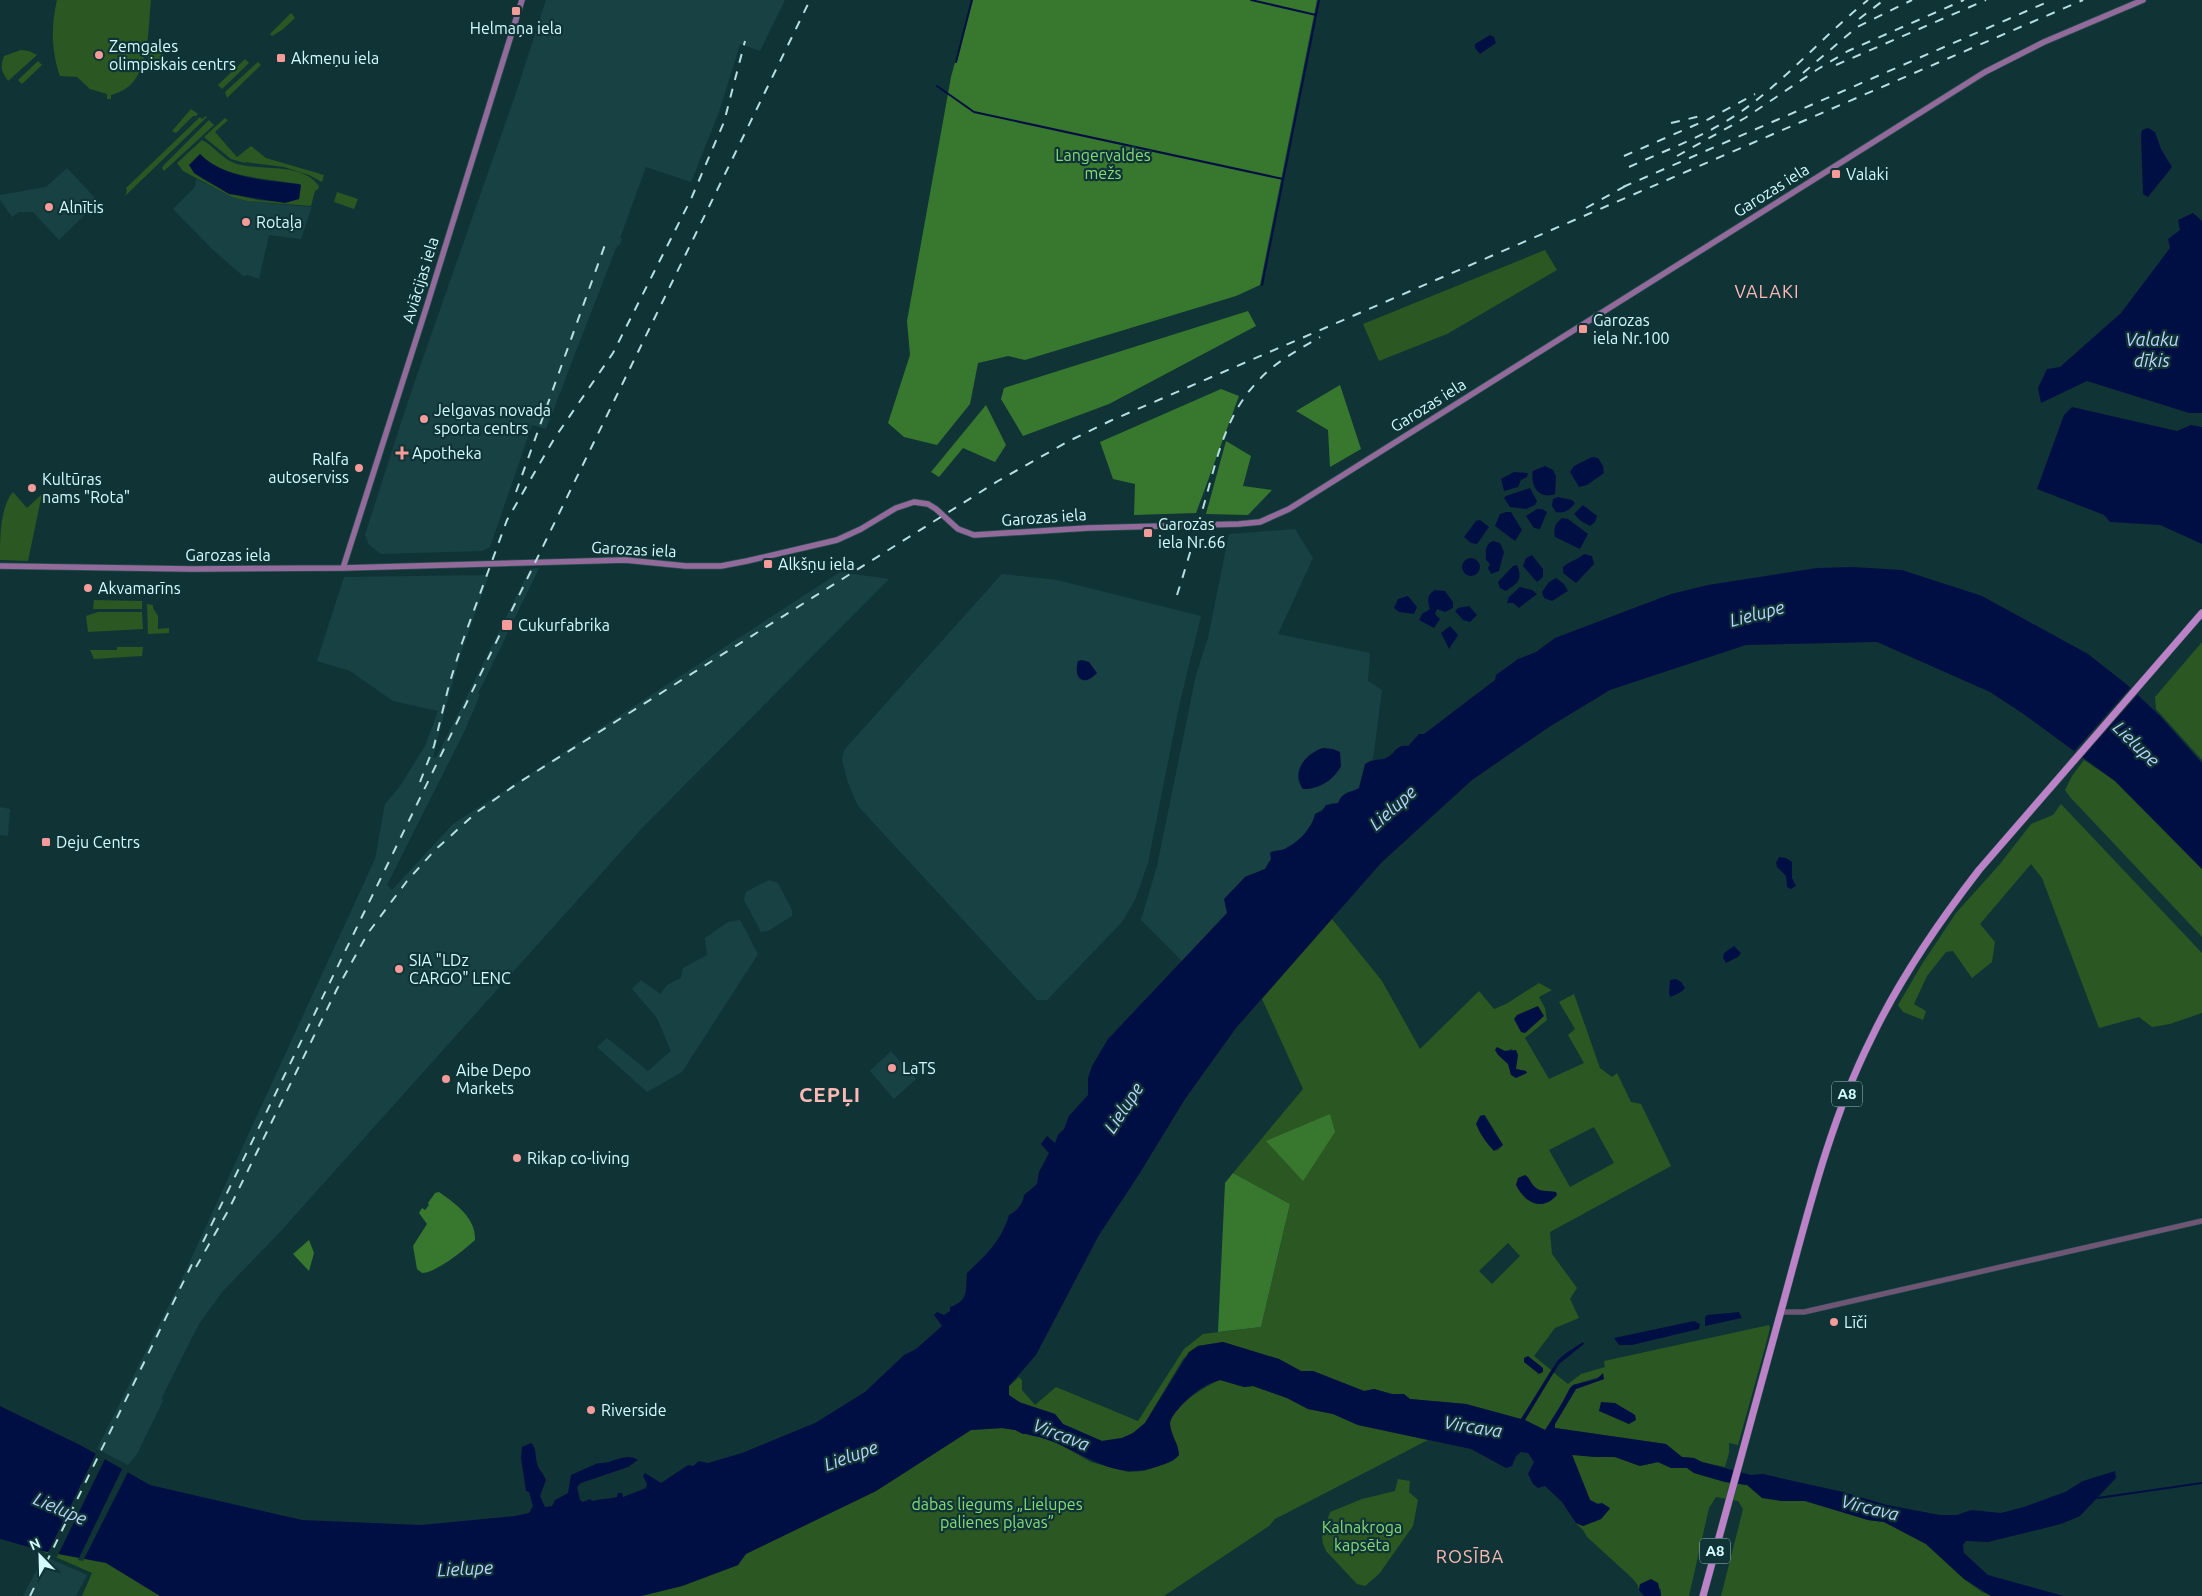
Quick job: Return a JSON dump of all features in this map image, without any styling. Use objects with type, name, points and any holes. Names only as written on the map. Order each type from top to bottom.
[{"type":"highway","name":"A8","points":[[1703,1596],[1829,1145],[1858,1066],[1882,1016],[1910,967],[1951,907],[2005,839],[2202,613]]},
{"type":"main road","name":"Aviācijas iela","points":[[343,568],[522,0]]},
{"type":"main road","name":"Garozas iela","points":[[0,566],[192,569],[343,568],[626,560],[686,566],[721,566],[747,562],[837,540],[862,529],[896,508],[914,502],[928,504],[944,515],[956,527],[974,534],[1260,522],[1285,511],[1985,72],[2044,42],[2143,0]]},
{"type":"street","points":[[1781,1312],[1804,1312],[2202,1221]]},
{"type":"shaded area","points":[[546,0],[785,0],[760,51],[740,44],[719,112],[691,182],[646,167],[620,238],[622,239],[616,248],[546,429],[532,425],[490,547],[482,551],[381,554],[369,545],[365,535],[408,401],[516,93]]},
{"type":"shaded area","name":"Alnītis","points":[[67,168],[96,199],[97,203],[59,240],[33,212],[19,212],[12,217],[0,200],[0,195],[46,187]]},
{"type":"shaded area","name":"Rotaļa","points":[[196,179],[233,197],[247,201],[312,207],[301,239],[269,235],[259,279],[248,275],[243,276],[212,249],[173,209],[195,187]]},
{"type":"shaded area","points":[[1295,529],[1313,558],[1278,634],[1370,653],[1368,681],[1382,690],[1373,759],[1365,764],[1359,788],[1338,803],[1332,803],[1315,814],[1314,820],[1301,839],[1282,850],[1272,851],[1271,859],[1265,869],[1245,877],[1227,913],[1183,962],[1141,920],[1157,866],[1196,675],[1208,638],[1229,534]]},
{"type":"shaded area","points":[[539,568],[478,694],[480,695],[464,732],[387,885],[392,890],[453,824],[840,572],[889,579],[642,828],[279,1233],[223,1291],[199,1324],[162,1397],[163,1401],[137,1454],[128,1465],[97,1449],[179,1285],[375,859],[385,804],[400,786],[425,746],[438,711],[393,701],[350,671],[317,661],[344,577],[489,575],[461,653],[433,757],[436,758],[530,569]]},
{"type":"shaded area","points":[[1002,574],[1057,580],[1201,616],[1179,706],[1148,863],[1135,900],[1122,922],[1047,1000],[1037,1000],[858,806],[848,783],[842,759],[844,750]]},
{"type":"shaded area","points":[[0,807],[10,809],[8,836],[0,835]]},
{"type":"shaded area","points":[[769,880],[778,883],[792,910],[792,916],[768,931],[761,932],[744,900],[746,892]]},
{"type":"shaded area","points":[[740,920],[758,954],[682,1072],[647,1092],[597,1047],[607,1038],[648,1071],[671,1051],[657,1018],[632,989],[641,980],[660,994],[667,985],[681,978],[683,968],[707,955],[705,938],[728,922]]},
{"type":"shaded area","points":[[891,1051],[916,1079],[894,1099],[870,1071]]},
{"type":"shaded area","points":[[44,1556],[87,1575],[76,1596],[23,1596]]},
{"type":"green space","name":"Zemgales olimpiskais centrs","points":[[57,0],[151,0],[145,56],[141,70],[134,81],[124,90],[111,95],[111,99],[107,99],[107,94],[90,89],[77,77],[60,76],[53,38]]},
{"type":"green space","name":"Langervaldes mežs","points":[[972,0],[1317,0],[1260,285],[1236,296],[1025,360],[1008,356],[978,363],[970,404],[937,445],[904,437],[888,423],[910,355],[907,321],[951,77]]},
{"type":"green space","points":[[291,13],[295,18],[272,36],[270,34]]},
{"type":"green space","points":[[150,43],[164,45],[161,68],[147,66]]},
{"type":"green space","points":[[21,50],[37,55],[8,81],[2,69],[4,56]]},
{"type":"green space","points":[[245,59],[249,63],[222,89],[218,85]]},
{"type":"green space","points":[[38,61],[42,65],[22,84],[18,80]]},
{"type":"green space","points":[[258,62],[261,65],[227,98],[225,92]]},
{"type":"green space","points":[[191,109],[198,114],[193,116],[176,133],[172,131]]},
{"type":"green space","points":[[206,116],[125,196],[126,188],[200,117],[202,119]]},
{"type":"green space","points":[[225,118],[228,120],[215,132],[237,157],[251,146],[266,158],[324,175],[322,182],[309,175],[284,167],[245,163],[231,159],[204,137]]},
{"type":"green space","points":[[209,120],[214,125],[164,171],[162,168],[164,165]]},
{"type":"green space","points":[[202,140],[237,164],[292,170],[312,178],[319,186],[315,191],[311,206],[247,201],[232,197],[183,171],[177,163]],"holes":[[[200,154],[210,162],[234,173],[301,185],[299,199],[285,201],[257,200],[231,193],[194,173]]]},
{"type":"green space","points":[[337,192],[358,199],[354,209],[334,202]]},
{"type":"green space","points":[[1545,250],[1557,270],[1447,334],[1379,361],[1363,324]]},
{"type":"green space","points":[[1248,311],[1256,326],[1109,404],[1023,436],[1001,399],[1004,388]]},
{"type":"green space","points":[[1340,385],[1361,449],[1330,467],[1328,430],[1296,411]]},
{"type":"green space","points":[[1221,389],[1239,396],[1196,513],[1134,515],[1135,484],[1113,479],[1100,442]]},
{"type":"green space","points":[[986,405],[1006,445],[995,462],[963,448],[939,477],[931,472]]},
{"type":"green space","points":[[1226,441],[1251,456],[1243,486],[1272,490],[1248,515],[1206,514]]},
{"type":"green space","points":[[13,492],[27,508],[42,494],[28,561],[0,560],[3,514]]},
{"type":"green space","points":[[94,600],[142,601],[142,609],[93,609]]},
{"type":"green space","points":[[147,604],[153,605],[158,616],[158,629],[169,628],[169,633],[148,634]]},
{"type":"green space","points":[[98,612],[142,612],[143,629],[88,632],[86,616]]},
{"type":"green space","points":[[2202,642],[2202,760],[2156,709],[2155,697]]},
{"type":"green space","points":[[117,647],[143,647],[142,656],[94,659],[90,650],[117,650]]},
{"type":"green space","points":[[2084,760],[2115,781],[2202,869],[2202,937],[2065,790],[2072,776]]},
{"type":"green space","points":[[2061,804],[2202,953],[2202,1013],[2170,1024],[2152,1027],[2139,1017],[2099,1028],[2042,878],[2031,864],[1980,924],[1995,942],[1992,962],[1972,978],[1953,951],[1946,952],[1927,976],[1914,1004],[1926,1011],[1923,1020],[1903,1012],[1898,1005],[1922,964],[1956,913],[2000,864],[2031,824],[2053,815]]},
{"type":"green space","points":[[1332,919],[1382,981],[1420,1049],[1479,991],[1494,1009],[1506,1004],[1539,983],[1552,990],[1539,997],[1545,1008],[1547,1020],[1525,1038],[1549,1079],[1584,1063],[1568,1035],[1575,1029],[1559,1002],[1574,994],[1600,1068],[1612,1077],[1617,1073],[1631,1102],[1641,1104],[1671,1166],[1550,1232],[1552,1254],[1577,1288],[1570,1299],[1579,1318],[1555,1328],[1534,1356],[1551,1370],[1521,1419],[1466,1404],[1410,1399],[1404,1394],[1392,1394],[1374,1389],[1364,1391],[1313,1371],[1301,1371],[1279,1359],[1223,1342],[1198,1346],[1183,1359],[1145,1423],[1133,1433],[1122,1438],[1102,1441],[1063,1424],[1055,1414],[1014,1400],[1009,1395],[1009,1386],[1019,1377],[1022,1380],[1022,1390],[1035,1405],[1056,1387],[1138,1421],[1184,1349],[1203,1334],[1261,1327],[1290,1204],[1233,1173],[1303,1089],[1262,999]],"holes":[[[1512,1049],[1516,1069],[1526,1071],[1511,1075],[1509,1064],[1504,1059],[1505,1051]],[[1485,1115],[1503,1145],[1497,1151],[1480,1116]],[[1594,1127],[1614,1163],[1570,1187],[1549,1150]],[[1508,1243],[1520,1256],[1492,1284],[1479,1271]]]},
{"type":"green space","points":[[1330,1114],[1335,1132],[1303,1181],[1266,1141]]},
{"type":"green space","points":[[1233,1173],[1290,1204],[1261,1327],[1218,1332],[1225,1183]]},
{"type":"green space","points":[[439,1192],[469,1218],[475,1240],[442,1265],[422,1273],[417,1269],[413,1246],[427,1224],[419,1213],[422,1208],[425,1210],[435,1193]]},
{"type":"green space","points":[[309,1240],[314,1253],[309,1271],[293,1254]]},
{"type":"green space","points":[[1769,1325],[1770,1328],[1738,1445],[1729,1443],[1729,1453],[1725,1467],[1702,1462],[1694,1458],[1682,1457],[1665,1444],[1555,1428],[1555,1424],[1576,1389],[1604,1379],[1599,1377],[1573,1385],[1545,1430],[1524,1420],[1553,1372],[1568,1384],[1581,1374],[1605,1367],[1604,1361]],"holes":[[[1614,1403],[1635,1415],[1629,1424],[1599,1410]]]},
{"type":"green space","name":"dabas liegums „Lielupes palienes pļavas”","points":[[1220,1380],[1244,1387],[1253,1386],[1287,1398],[1308,1409],[1333,1414],[1358,1425],[1428,1440],[1275,1519],[1269,1526],[1164,1596],[641,1596],[682,1586],[738,1565],[745,1554],[876,1491],[971,1430],[1002,1428],[1048,1438],[1091,1462],[1128,1472],[1144,1471],[1173,1461],[1179,1455],[1170,1424],[1173,1415],[1191,1397]]},
{"type":"green space","points":[[1572,1454],[1615,1457],[1640,1466],[1658,1462],[1671,1468],[1687,1468],[1694,1473],[1725,1482],[1747,1485],[1782,1501],[1805,1501],[1868,1520],[1884,1522],[1926,1544],[1964,1579],[1982,1592],[1992,1596],[1721,1596],[1743,1509],[1738,1501],[1716,1497],[1709,1508],[1689,1596],[1661,1596],[1661,1589],[1640,1584],[1639,1590],[1632,1578],[1587,1537],[1576,1523],[1583,1526],[1601,1519],[1610,1509],[1590,1500]]},
{"type":"green space","name":"Kalnakroga kapsēta","points":[[1398,1479],[1410,1481],[1409,1492],[1418,1500],[1413,1526],[1379,1574],[1365,1586],[1357,1584],[1326,1551],[1323,1544],[1322,1537],[1330,1512],[1362,1499],[1395,1491]]},
{"type":"green space","points":[[54,1524],[160,1596],[82,1596],[92,1573],[42,1551],[0,1539],[0,1526]]},
{"type":"water","points":[[1490,35],[1494,37],[1496,43],[1480,54],[1475,48],[1475,44]]},
{"type":"water","points":[[2148,128],[2155,132],[2161,149],[2172,167],[2148,197],[2143,194],[2141,135],[2142,130]]},
{"type":"water","points":[[200,154],[220,168],[246,177],[299,184],[301,185],[299,199],[285,203],[229,194],[194,173],[189,165]]},
{"type":"water","name":"Valaku dīķis","points":[[2193,213],[2202,221],[2202,413],[2189,413],[2087,381],[2041,403],[2038,388],[2047,369],[2060,367],[2121,313],[2170,248],[2168,239],[2180,230],[2178,220]]},
{"type":"water","name":"Valaku dīķis","points":[[2072,407],[2177,431],[2191,425],[2202,427],[2202,544],[2160,525],[2110,522],[2104,515],[2037,489],[2064,415]]},
{"type":"water","points":[[1592,457],[1598,458],[1603,466],[1604,473],[1587,485],[1579,487],[1570,472],[1574,466]]},
{"type":"water","points":[[1545,466],[1553,470],[1556,476],[1555,494],[1544,495],[1534,486],[1533,471]]},
{"type":"water","points":[[1514,472],[1528,473],[1527,477],[1521,480],[1518,487],[1504,491],[1501,479]]},
{"type":"water","points":[[1530,488],[1537,501],[1535,505],[1526,509],[1510,507],[1504,498],[1506,496]]},
{"type":"water","points":[[1558,497],[1572,500],[1575,503],[1567,511],[1556,512],[1552,506],[1553,499]]},
{"type":"water","points":[[1583,505],[1597,516],[1595,522],[1590,526],[1574,514]]},
{"type":"water","points":[[1537,509],[1547,512],[1540,529],[1534,528],[1526,516]]},
{"type":"water","points":[[1511,512],[1522,530],[1515,541],[1495,526],[1500,514]]},
{"type":"water","points":[[1562,518],[1568,519],[1588,534],[1580,549],[1555,537],[1555,526]]},
{"type":"water","points":[[1480,520],[1489,527],[1477,544],[1471,543],[1464,537],[1476,521]]},
{"type":"water","points":[[1493,541],[1500,543],[1504,552],[1499,571],[1491,574],[1488,568],[1490,564],[1486,560],[1486,552],[1488,545]]},
{"type":"water","points":[[1584,554],[1592,556],[1594,564],[1576,583],[1563,573],[1563,567]]},
{"type":"water","points":[[1532,555],[1543,569],[1543,577],[1537,582],[1523,566],[1526,558]]},
{"type":"water","points":[[1471,558],[1477,561],[1480,567],[1477,573],[1471,576],[1465,573],[1462,567],[1465,561]]},
{"type":"water","points":[[1517,565],[1520,574],[1518,581],[1506,591],[1500,588],[1498,582],[1513,566]]},
{"type":"water","points":[[1853,567],[1902,570],[1982,596],[2088,654],[2125,683],[2160,716],[2202,763],[2202,869],[2115,781],[2022,713],[1990,692],[1877,642],[1746,645],[1610,690],[1549,727],[1472,780],[1381,863],[1236,1028],[1185,1099],[1099,1235],[1036,1355],[1009,1386],[1009,1395],[1021,1403],[1055,1414],[1063,1424],[1102,1441],[1122,1438],[1133,1433],[1145,1423],[1189,1352],[1198,1346],[1223,1342],[1279,1359],[1301,1371],[1313,1371],[1364,1391],[1374,1389],[1392,1394],[1404,1394],[1410,1399],[1466,1404],[1521,1419],[1558,1360],[1583,1342],[1584,1344],[1559,1364],[1525,1420],[1545,1430],[1573,1385],[1597,1379],[1603,1373],[1604,1379],[1576,1389],[1555,1424],[1555,1428],[1666,1444],[1682,1457],[1694,1458],[1702,1462],[1751,1475],[1763,1474],[1843,1492],[1887,1505],[1940,1515],[1957,1515],[1971,1510],[2001,1513],[2065,1492],[2083,1481],[2115,1471],[2116,1478],[2080,1516],[2061,1524],[1988,1542],[1966,1541],[1963,1545],[1964,1553],[1988,1575],[2064,1596],[1991,1596],[1964,1579],[1926,1544],[1884,1522],[1868,1520],[1805,1501],[1782,1501],[1762,1498],[1747,1485],[1725,1482],[1694,1473],[1687,1468],[1671,1468],[1658,1462],[1640,1466],[1615,1457],[1572,1455],[1590,1500],[1597,1504],[1602,1503],[1610,1508],[1601,1519],[1583,1526],[1576,1523],[1562,1502],[1545,1486],[1538,1488],[1533,1484],[1528,1474],[1534,1462],[1528,1453],[1521,1452],[1516,1456],[1512,1466],[1506,1468],[1471,1449],[1358,1425],[1333,1414],[1308,1409],[1287,1398],[1253,1386],[1244,1387],[1220,1380],[1198,1391],[1173,1416],[1170,1425],[1179,1455],[1162,1465],[1138,1471],[1122,1470],[1107,1467],[1065,1447],[1015,1430],[1002,1428],[971,1430],[876,1491],[746,1554],[738,1565],[682,1586],[641,1596],[160,1596],[106,1563],[42,1551],[0,1539],[0,1406],[82,1446],[150,1485],[302,1520],[421,1525],[529,1513],[533,1506],[529,1492],[526,1491],[521,1458],[522,1447],[531,1443],[535,1450],[538,1465],[546,1480],[540,1496],[545,1507],[552,1506],[555,1500],[568,1493],[571,1475],[598,1463],[629,1457],[638,1460],[628,1467],[581,1483],[577,1487],[580,1500],[583,1502],[590,1499],[592,1501],[617,1497],[618,1493],[622,1493],[623,1497],[646,1488],[647,1484],[643,1476],[645,1473],[661,1483],[688,1465],[693,1466],[699,1461],[708,1463],[742,1453],[815,1423],[865,1392],[904,1355],[916,1349],[942,1326],[934,1315],[937,1312],[944,1315],[950,1311],[950,1307],[964,1298],[967,1273],[998,1240],[1009,1215],[1019,1207],[1024,1195],[1037,1184],[1039,1172],[1049,1153],[1041,1144],[1047,1136],[1055,1143],[1058,1135],[1064,1129],[1069,1116],[1088,1095],[1088,1078],[1092,1066],[1108,1039],[1227,913],[1224,899],[1245,877],[1265,869],[1271,859],[1270,853],[1285,849],[1295,843],[1308,830],[1315,814],[1322,811],[1326,805],[1338,803],[1344,795],[1359,788],[1365,764],[1388,757],[1401,746],[1408,746],[1419,734],[1424,734],[1495,680],[1496,675],[1518,659],[1536,652],[1555,638],[1671,594],[1708,585],[1817,568]]},
{"type":"water","points":[[1556,578],[1564,584],[1568,591],[1552,601],[1544,598],[1542,592],[1549,582]]},
{"type":"water","points":[[1520,587],[1532,590],[1537,594],[1519,608],[1513,603],[1507,603],[1509,597]]},
{"type":"water","points":[[1435,590],[1445,591],[1453,602],[1453,608],[1445,612],[1437,609],[1435,614],[1440,619],[1434,628],[1419,620],[1422,614],[1430,609],[1428,598]]},
{"type":"water","points":[[1408,596],[1417,607],[1414,614],[1399,612],[1394,608],[1398,599]]},
{"type":"water","points":[[1469,606],[1477,615],[1470,622],[1463,620],[1455,611],[1458,608]]},
{"type":"water","points":[[1450,626],[1458,635],[1449,649],[1441,633]]},
{"type":"water","points":[[1078,661],[1089,662],[1097,673],[1087,680],[1080,679],[1077,672]]},
{"type":"water","points":[[1323,748],[1340,752],[1341,766],[1330,780],[1314,788],[1303,789],[1299,783],[1299,770],[1311,754]]},
{"type":"water","points":[[1779,857],[1786,858],[1792,862],[1792,878],[1796,886],[1791,889],[1787,887],[1786,876],[1777,867],[1776,863]]},
{"type":"water","points":[[1734,946],[1741,953],[1738,957],[1726,963],[1723,958],[1724,953]]},
{"type":"water","points":[[1676,979],[1685,988],[1671,997],[1669,994],[1670,980]]},
{"type":"water","points":[[1538,1006],[1544,1016],[1525,1033],[1521,1032],[1514,1019],[1517,1015]]},
{"type":"water","points":[[1497,1047],[1505,1051],[1516,1050],[1518,1055],[1516,1069],[1526,1071],[1527,1073],[1516,1078],[1511,1075],[1508,1064],[1495,1050]]},
{"type":"water","points":[[1484,1115],[1503,1145],[1494,1151],[1483,1138],[1476,1124],[1480,1116]]},
{"type":"water","points":[[1525,1175],[1535,1188],[1556,1192],[1557,1195],[1546,1203],[1540,1204],[1529,1201],[1516,1185],[1518,1178]]},
{"type":"water","points":[[1739,1312],[1742,1318],[1705,1326],[1705,1317],[1707,1315]]},
{"type":"water","points":[[1694,1321],[1700,1324],[1699,1329],[1632,1345],[1619,1345],[1614,1338]]},
{"type":"water","points":[[1528,1356],[1543,1368],[1543,1372],[1539,1374],[1524,1362],[1524,1358]]},
{"type":"water","points":[[1601,1402],[1615,1403],[1635,1415],[1636,1420],[1629,1424],[1599,1411]]},
{"type":"water","points":[[1651,1579],[1658,1583],[1661,1596],[1644,1596],[1639,1590],[1640,1584]]},
{"type":"pier","points":[[2132,686],[2139,693],[2080,760],[2072,754]]},
{"type":"pier","points":[[97,1451],[106,1457],[57,1557],[47,1555]]},
{"type":"pier","points":[[123,1467],[129,1470],[83,1561],[78,1560]]},
{"type":"waterway","points":[[956,62],[972,0]]},
{"type":"waterway","points":[[1251,0],[1316,15]]},
{"type":"waterway","points":[[1262,285],[1319,0]]},
{"type":"waterway","points":[[937,86],[974,112],[1283,179]]},
{"type":"waterway","points":[[2098,1498],[2202,1483]]},
{"type":"railway","points":[[203,1242],[810,0]]},
{"type":"railway","points":[[1629,167],[1701,135],[1742,111],[1775,85],[1836,27],[1868,0]]},
{"type":"railway","points":[[1859,19],[1884,0]]},
{"type":"railway","points":[[1803,73],[1857,27],[1912,0]]},
{"type":"railway","points":[[1677,156],[1745,118],[1848,51],[1964,0]]},
{"type":"railway","points":[[1836,65],[1986,0]]},
{"type":"railway","points":[[1623,187],[2052,0]]},
{"type":"railway","points":[[196,1267],[228,1211],[337,989],[368,933],[407,881],[435,850],[477,812],[518,783],[998,481],[1069,441],[1110,421],[2083,0]]},
{"type":"railway","points":[[420,782],[434,746],[449,685],[462,643],[507,520],[554,439],[613,353],[691,199],[724,122],[745,41]]},
{"type":"railway","points":[[1624,156],[1709,119],[1755,94]]},
{"type":"railway","points":[[1671,123],[1705,115]]},
{"type":"railway","points":[[1586,208],[1629,184]]},
{"type":"railway","points":[[516,492],[606,242]]},
{"type":"railway","points":[[1177,595],[1230,422],[1247,394],[1258,381],[1287,357],[1320,337]]},
{"type":"railway","points":[[30,1596],[195,1258]]},
{"type":"place","name":"Helmaņa iela","points":[[516,11]]},
{"type":"place","name":"Zemgales olimpiskais centrs","points":[[99,55]]},
{"type":"place","name":"Akmeņu iela","points":[[281,58]]},
{"type":"place","name":"Valaki","points":[[1836,174]]},
{"type":"place","name":"Alnītis","points":[[49,207]]},
{"type":"place","name":"Rotaļa","points":[[246,222]]},
{"type":"place","name":"Garozas iela Nr.100","points":[[1583,329]]},
{"type":"place","name":"Jelgavas novada sporta centrs","points":[[424,419]]},
{"type":"place","name":"Apotheka","points":[[402,453]]},
{"type":"place","name":"Ralfa autoserviss","points":[[359,468]]},
{"type":"place","name":"Kultūras nams \"Rota\"","points":[[32,488]]},
{"type":"place","name":"Garozas iela Nr.66","points":[[1148,533]]},
{"type":"place","name":"Alkšņu iela","points":[[768,564]]},
{"type":"place","name":"Akvamarīns","points":[[88,588]]},
{"type":"place","name":"Cukurfabrika","points":[[507,625]]},
{"type":"place","name":"Deju Centrs","points":[[46,842]]},
{"type":"place","name":"SIA \"LDz CARGO\" LENC","points":[[399,969]]},
{"type":"place","name":"LaTS","points":[[892,1068]]},
{"type":"place","name":"Aibe Depo Markets","points":[[446,1079]]},
{"type":"place","name":"Rikap co-living","points":[[517,1158]]},
{"type":"place","name":"Līči","points":[[1834,1322]]},
{"type":"place","name":"Riverside","points":[[591,1410]]},
{"type":"district","name":"VALAKI","points":[[1767,292]]},
{"type":"district","name":"CEPĻI","points":[[830,1095]]},
{"type":"district","name":"ROSĪBA","points":[[1470,1557]]},
{"type":"water label","name":"Lielupe","points":[[1757,614]]},
{"type":"water label","name":"Lielupe","points":[[2136,744]]},
{"type":"water label","name":"Lielupe","points":[[1393,808]]},
{"type":"water label","name":"Lielupe","points":[[1124,1108]]},
{"type":"water label","name":"Vircava","points":[[1473,1427]]},
{"type":"water label","name":"Vircava","points":[[1061,1435]]},
{"type":"water label","name":"Lielupe","points":[[851,1456]]},
{"type":"water label","name":"Vircava","points":[[1870,1508]]},
{"type":"water label","name":"Lielupe","points":[[60,1509]]},
{"type":"water label","name":"Lielupe","points":[[465,1569]]}]
